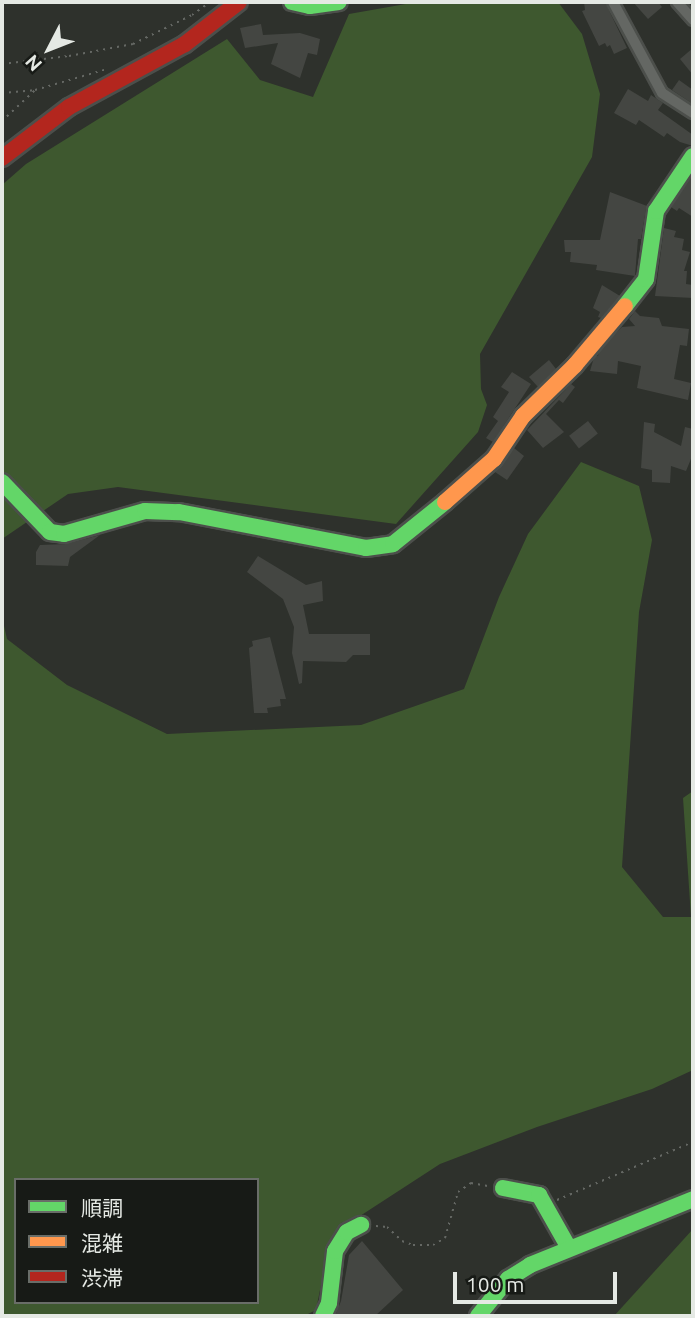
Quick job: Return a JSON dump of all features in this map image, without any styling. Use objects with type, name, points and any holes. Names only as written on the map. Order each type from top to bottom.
[{"type":"street","points":[[2,158],[69,107],[185,44],[239,2]]},
{"type":"street","points":[[292,2],[310,6],[339,2]]},
{"type":"street","points":[[613,2],[662,93],[693,113]]},
{"type":"street","points":[[677,2],[693,20]]},
{"type":"street","points":[[2,482],[50,531],[64,534],[145,511],[179,512],[366,548],[382,548],[393,544],[417,527],[494,459],[523,416],[575,365],[646,279],[656,211],[693,156]]},
{"type":"street","points":[[503,1188],[539,1195],[569,1248]]},
{"type":"street","points":[[478,1316],[508,1279],[569,1248],[693,1199]]},
{"type":"street","points":[[323,1316],[328,1303],[335,1251],[347,1232],[361,1225]]},
{"type":"path","points":[[2,64],[69,56],[133,44],[192,15],[210,2]]},
{"type":"path","points":[[2,93],[35,90],[104,70],[109,86]]},
{"type":"path","points":[[2,121],[35,90]]},
{"type":"path","points":[[547,1205],[585,1186],[693,1142]]},
{"type":"path","points":[[361,1225],[387,1227],[402,1241],[413,1245],[433,1245],[445,1238],[458,1192],[471,1183],[503,1188]]},
{"type":"green space","points":[[417,2],[558,2],[582,34],[600,94],[592,157],[480,354],[481,389],[487,405],[478,432],[396,524],[118,487],[68,494],[2,539],[2,185],[26,164],[227,39],[260,80],[313,97],[349,14]]},
{"type":"green space","points":[[581,462],[639,486],[652,540],[639,612],[622,867],[663,917],[691,917],[683,798],[693,791],[693,1070],[652,1089],[537,1127],[440,1164],[360,1216],[341,1223],[329,1245],[316,1310],[304,1316],[2,1316],[2,617],[7,639],[67,685],[167,734],[361,725],[464,689],[499,597],[528,534]]},
{"type":"green space","points":[[693,1229],[693,1316],[614,1316]]},
{"type":"building","points":[[584,2],[605,2],[627,48],[614,54],[610,45],[607,47],[605,43],[599,46],[582,11],[585,10]]},
{"type":"building","points":[[633,2],[658,2],[662,7],[648,19]]},
{"type":"building","points":[[261,24],[263,35],[300,33],[320,39],[317,55],[308,53],[300,78],[271,64],[278,43],[245,48],[240,28]]},
{"type":"building","points":[[693,48],[693,75],[680,59]]},
{"type":"building","points":[[679,80],[693,90],[693,104],[672,90]]},
{"type":"building","points":[[628,89],[648,101],[651,95],[663,103],[658,110],[693,135],[693,146],[680,142],[667,133],[664,137],[639,120],[636,125],[614,113]]},
{"type":"building","points":[[691,178],[693,217],[679,208],[677,211],[671,207]]},
{"type":"building","points":[[658,185],[646,209],[641,239],[638,239],[635,276],[596,270],[597,265],[570,262],[571,252],[565,252],[564,240],[600,240],[610,192],[647,206]]},
{"type":"building","points":[[664,228],[676,231],[674,237],[684,239],[682,250],[690,252],[684,271],[687,271],[686,284],[693,285],[693,298],[655,296]]},
{"type":"building","points":[[602,285],[620,296],[601,318],[598,317],[600,312],[593,308]]},
{"type":"building","points":[[635,311],[640,316],[659,318],[662,326],[689,329],[687,346],[680,345],[674,379],[691,383],[688,400],[637,388],[641,366],[618,361],[617,374],[590,371],[599,349],[622,327],[635,326],[629,319]]},
{"type":"building","points":[[549,360],[556,369],[538,387],[529,377]]},
{"type":"building","points":[[512,372],[531,384],[493,442],[486,438],[498,421],[493,417],[509,392],[501,387]]},
{"type":"building","points":[[571,384],[575,387],[563,403],[559,400],[546,414],[564,432],[543,448],[527,430]]},
{"type":"building","points":[[588,421],[598,434],[579,448],[569,436]]},
{"type":"building","points":[[644,422],[655,424],[654,432],[681,446],[685,427],[693,429],[693,454],[686,471],[671,466],[670,483],[652,482],[652,470],[641,468]]},
{"type":"building","points":[[514,448],[524,456],[507,480],[495,472]]},
{"type":"building","points":[[100,535],[70,557],[68,566],[36,565],[36,552],[40,545],[66,544]]},
{"type":"building","points":[[258,556],[306,585],[322,581],[323,601],[303,605],[309,634],[370,634],[370,655],[353,655],[346,662],[303,661],[302,683],[299,684],[292,653],[294,627],[283,599],[247,572]]},
{"type":"building","points":[[270,637],[286,699],[280,699],[281,706],[267,708],[268,713],[254,713],[249,648],[253,646],[252,641]]},
{"type":"building","points":[[362,1241],[403,1290],[375,1316],[335,1316],[341,1301],[349,1255]]},
{"type":"traffic: fast","points":[[292,2],[310,6],[339,2]]},
{"type":"traffic: fast","points":[[625,306],[646,279],[656,211],[693,156]]},
{"type":"traffic: fast","points":[[2,482],[50,532],[64,534],[145,511],[179,512],[366,548],[393,544],[445,502]]},
{"type":"traffic: fast","points":[[503,1188],[539,1195],[569,1248]]},
{"type":"traffic: fast","points":[[478,1316],[508,1279],[530,1265],[693,1199]]},
{"type":"traffic: fast","points":[[323,1316],[329,1303],[335,1251],[347,1232],[361,1225]]},
{"type":"traffic: slow","points":[[445,502],[494,459],[523,416],[575,365],[625,306]]},
{"type":"traffic: jam","points":[[2,158],[69,107],[185,44],[239,2]]}]
